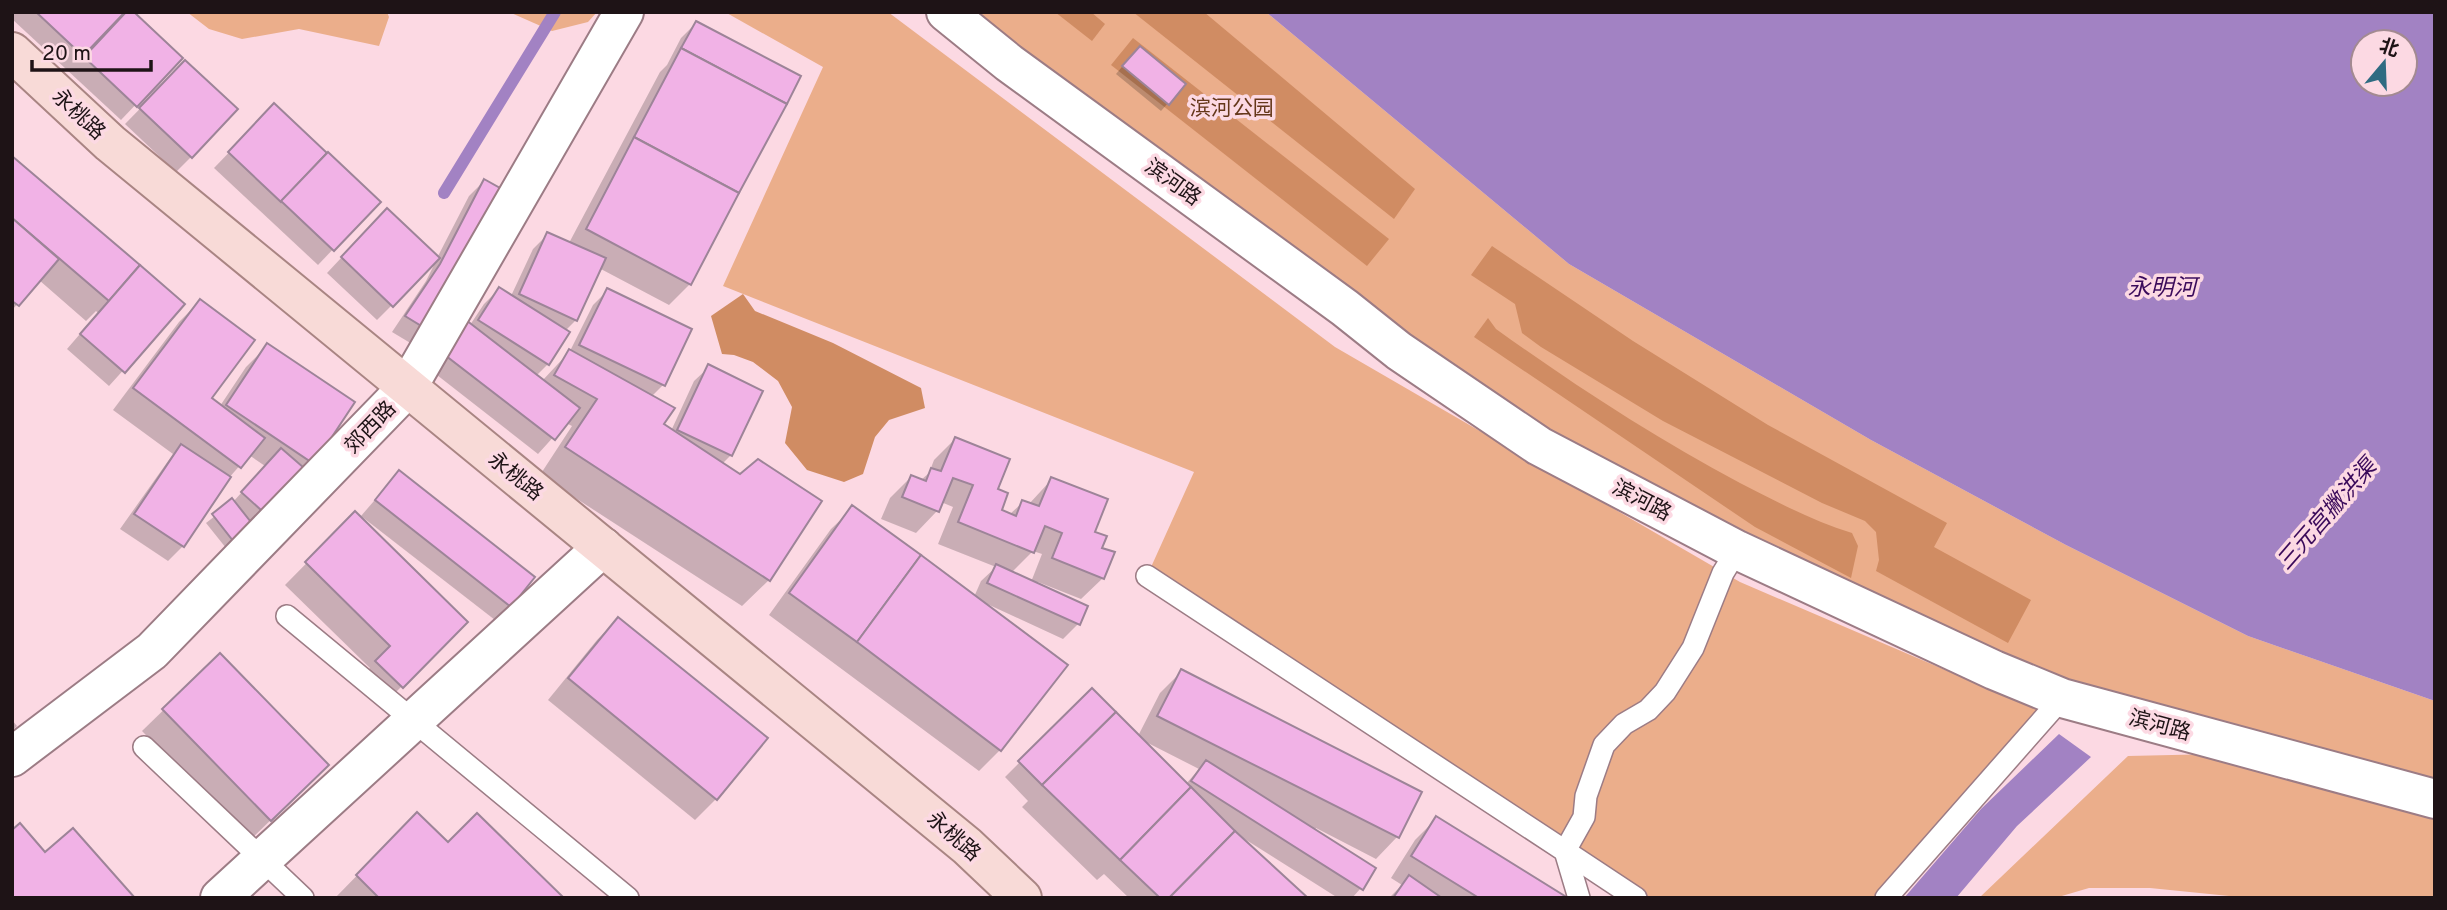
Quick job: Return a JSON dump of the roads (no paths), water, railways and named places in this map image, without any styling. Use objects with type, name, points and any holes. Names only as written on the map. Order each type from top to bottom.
[{"type":"main road","name":"永桃路","points":[[12,52],[110,143],[967,846],[1022,898]]},
{"type":"street","name":"郊西路","points":[[12,757],[152,651],[407,388],[624,12]]},
{"type":"street","name":"滨河路","points":[[946,12],[1009,63],[1345,308],[1420,366],[1539,446],[1737,550],[1994,670],[2062,698],[2435,799]]},
{"type":"street","points":[[220,898],[603,547]]},
{"type":"lane","points":[[1579,898],[1565,851],[1584,817],[1586,796],[1604,745],[1625,724],[1648,710],[1665,692],[1693,648],[1723,573],[1737,550]]},
{"type":"lane","points":[[1146,576],[1636,898]]},
{"type":"lane","points":[[287,616],[628,898]]},
{"type":"lane","points":[[1886,898],[2062,698]]},
{"type":"lane","points":[[144,747],[303,898]]},
{"type":"water","name":"永明河","points":[[1266,12],[2435,12],[2435,701],[2248,636],[2066,545],[1871,440],[1569,264]]},
{"type":"water","points":[[2059,734],[2091,757],[2017,826],[1956,898],[1904,898],[1981,809]]},
{"type":"waterway","points":[[444,193],[555,12]]},
{"type":"park label","name":"滨河公园","points":[[1232,108]]},
{"type":"water label","name":"三元宫撇洪渠","points":[[2326,514]]}]
